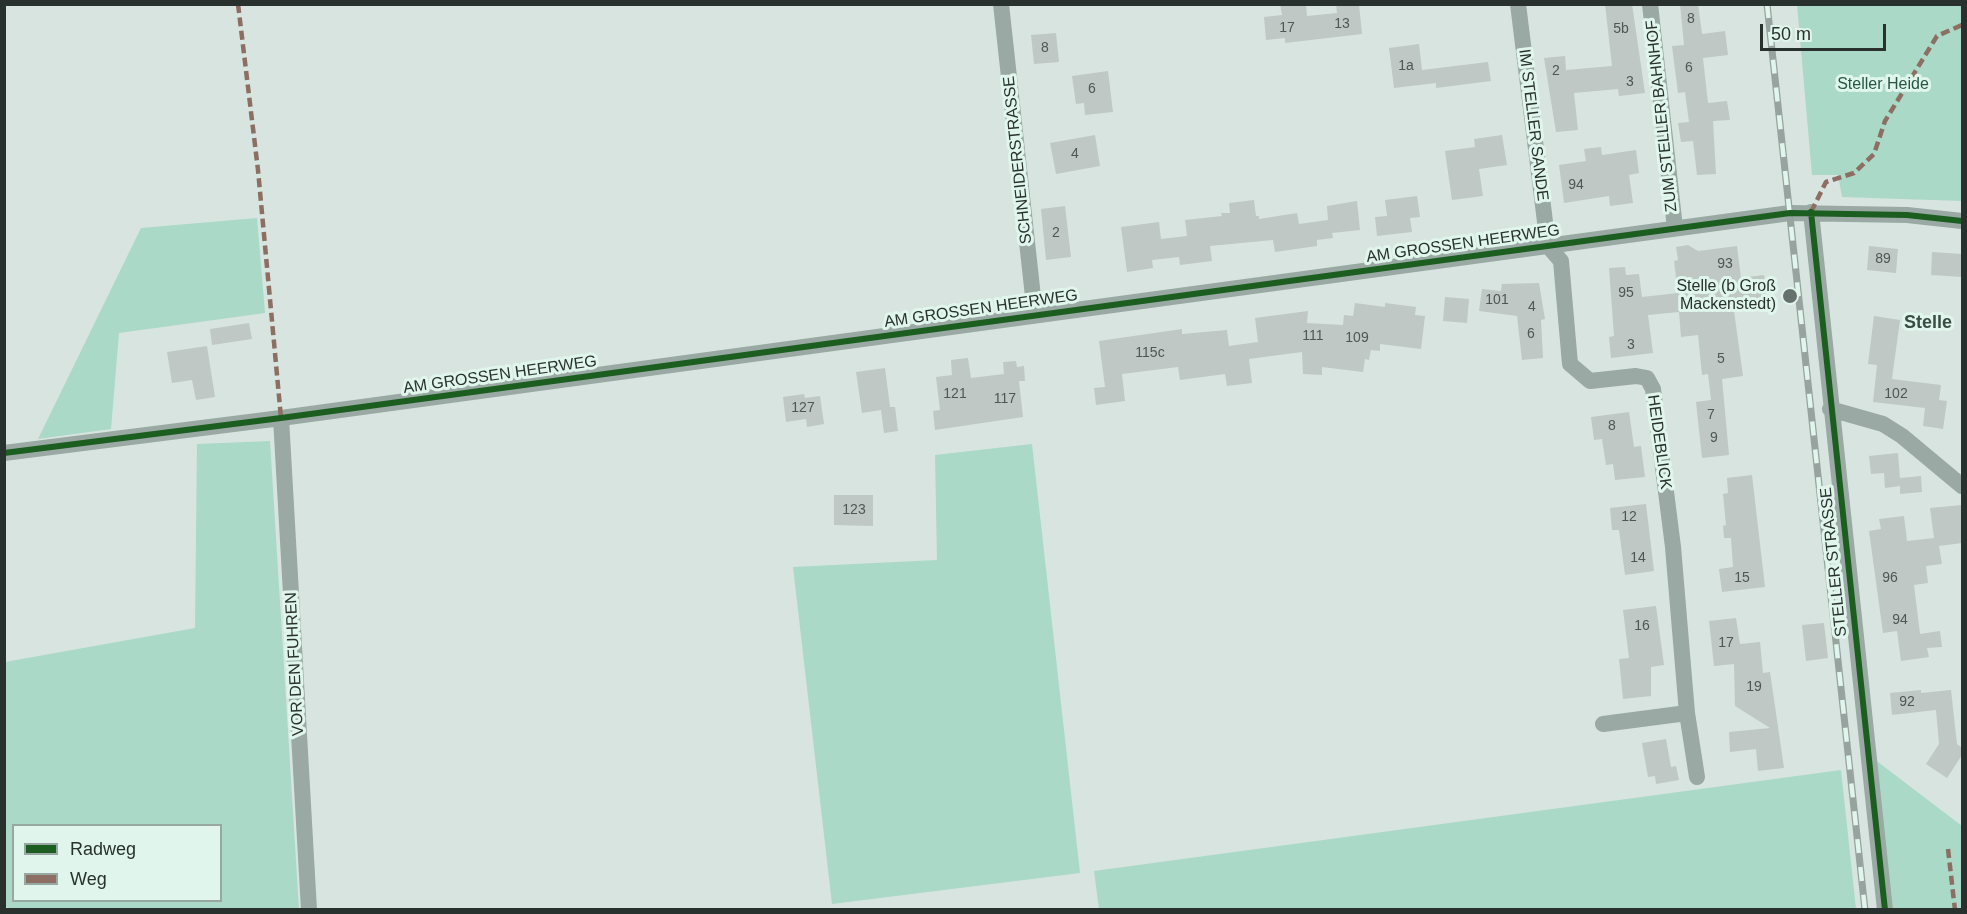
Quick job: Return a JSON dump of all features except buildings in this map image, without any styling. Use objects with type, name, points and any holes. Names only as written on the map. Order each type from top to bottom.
[{"type":"street","name":"SCHNEIDERSTRASSE","points":[[1001,4],[1035,315]]},
{"type":"street","name":"IM STELLER SANDE","points":[[1518,4],[1548,246]]},
{"type":"street","name":"ZUM STELLER BAHNHOF","points":[[1650,4],[1675,228]]},
{"type":"street","name":"AM GROSSEN HEERWEG","points":[[4,453],[281,418],[1675,228],[1811,212],[1907,215],[1962,221]]},
{"type":"street","name":"STELLER STRASSE","points":[[1811,212],[1830,409],[1885,909]]},
{"type":"street","name":"HEIDEBLICK","points":[[1548,246],[1561,261],[1570,364],[1590,381],[1636,376],[1647,378],[1653,389],[1673,548],[1687,713],[1697,777]]},
{"type":"street","points":[[1830,409],[1883,424],[1902,436],[1962,486]]},
{"type":"street","name":"VOR DEN FUHREN","points":[[281,418],[309,909]]},
{"type":"street","points":[[1603,724],[1687,713]]},
{"type":"green space","name":"Steller Heide","points":[[1797,5],[1962,5],[1962,201],[1842,197],[1838,175],[1812,175]]},
{"type":"green space","points":[[257,218],[265,313],[119,333],[111,429],[38,439],[141,228]]},
{"type":"green space","points":[[270,441],[299,909],[10,909],[4,906],[5,662],[195,628],[197,444]]},
{"type":"green space","points":[[1032,444],[1080,873],[832,904],[793,567],[937,560],[935,455]]},
{"type":"green space","points":[[1874,759],[1962,826],[1962,909],[1892,909]]},
{"type":"green space","points":[[1841,770],[1856,909],[1099,909],[1094,871]]},
{"type":"railway","points":[[1767,4],[1865,910]]},
{"type":"marked path","points":[[238,4],[258,170],[281,418]]},
{"type":"marked path","points":[[1811,212],[1826,182],[1854,173],[1874,154],[1885,121],[1937,36],[1962,25]]},
{"type":"marked path","points":[[1948,849],[1955,910]]},
{"type":"cycle path","points":[[1811,212],[1885,910]]},
{"type":"cycle path","points":[[4,453],[281,418],[1790,213],[1907,215],[1962,221]]},
{"type":"place","name":"Stelle (b Groß Mackenstedt)","points":[[1790,296]]},
{"type":"district","name":"Stelle","points":[[1928,323]]}]
